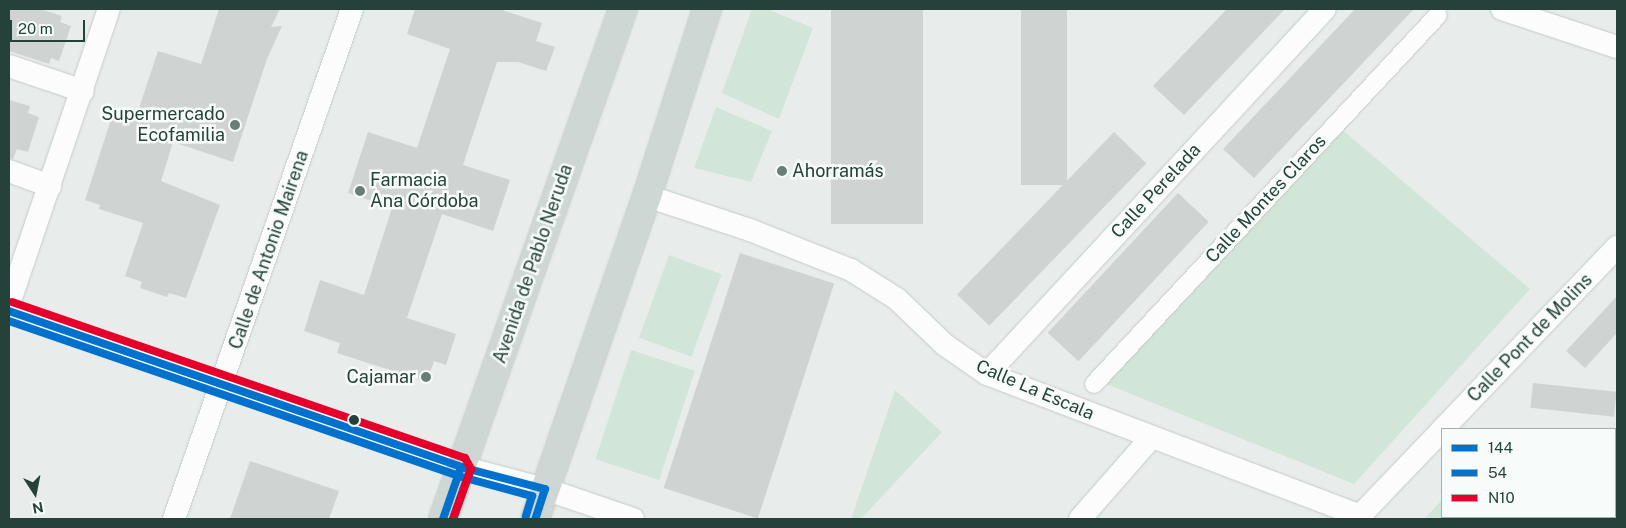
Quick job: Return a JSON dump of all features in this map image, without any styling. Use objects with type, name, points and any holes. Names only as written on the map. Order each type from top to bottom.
[{"type":"main road","name":"Avenida de Pablo Neruda","points":[[443,519],[623,9]]},
{"type":"main road","points":[[535,519],[647,196],[707,9]]},
{"type":"street","points":[[9,304],[83,91],[109,9]]},
{"type":"street","name":"Calle de Antonio Mairena","points":[[174,519],[352,9]]},
{"type":"street","name":"Calle Perelada","points":[[987,374],[1326,9]]},
{"type":"street","points":[[1502,9],[1617,47]]},
{"type":"street","name":"Calle Montes Claros","points":[[1094,384],[1438,15]]},
{"type":"street","points":[[9,66],[83,91]]},
{"type":"street","points":[[9,171],[50,186]]},
{"type":"street","name":"Calle La Escala","points":[[647,196],[750,230],[850,270],[897,299],[944,345],[987,374],[1359,518]]},
{"type":"street","name":"Calle Pont de Molins","points":[[1443,428],[1617,247]]},
{"type":"street","points":[[9,311],[461,467],[545,489],[633,519]]},
{"type":"street","name":"Calle Pont de Molins","points":[[1359,518],[1441,430]]},
{"type":"street","points":[[1080,519],[1151,438]]},
{"type":"green space","points":[[752,9],[767,9],[813,28],[779,119],[722,93]]},
{"type":"green space","points":[[716,107],[772,131],[751,182],[694,168]]},
{"type":"green space","points":[[1333,122],[1530,289],[1354,484],[1089,377]]},
{"type":"green space","points":[[669,255],[722,274],[692,357],[639,338]]},
{"type":"green space","points":[[631,350],[695,371],[659,480],[595,459]]},
{"type":"green space","points":[[895,390],[942,432],[861,519],[851,519]]},
{"type":"green space","points":[[1441,501],[1441,518],[1477,519],[1424,519]]},
{"type":"building","points":[[9,9],[40,9],[62,16],[60,22],[71,26],[59,61],[51,58],[49,64],[9,51]]},
{"type":"building","points":[[219,9],[280,9],[271,27],[282,26],[267,59],[233,162],[173,142],[161,181],[220,205],[186,298],[169,293],[167,297],[140,288],[142,282],[125,276],[143,223],[99,209],[100,205],[85,200],[115,107],[137,114],[158,51],[201,64]]},
{"type":"building","points":[[415,9],[499,9],[542,23],[536,41],[555,47],[546,71],[518,62],[497,62],[463,165],[510,180],[493,231],[442,214],[407,318],[456,334],[446,365],[434,361],[427,382],[337,353],[340,343],[304,331],[320,280],[364,295],[392,208],[348,193],[368,132],[417,148],[450,49],[407,34]]},
{"type":"building","points":[[831,9],[923,9],[923,224],[831,224]]},
{"type":"building","points":[[1021,9],[1067,9],[1067,185],[1021,185]]},
{"type":"building","points":[[1227,9],[1285,9],[1184,115],[1153,86]]},
{"type":"building","points":[[1355,9],[1414,9],[1254,178],[1223,149]]},
{"type":"building","points":[[9,100],[30,106],[28,113],[39,117],[28,152],[17,149],[13,159],[9,158]]},
{"type":"building","points":[[1114,132],[1146,163],[989,326],[957,295]]},
{"type":"building","points":[[1178,193],[1209,222],[1078,361],[1048,333]]},
{"type":"building","points":[[740,253],[834,284],[758,519],[664,488]]},
{"type":"building","points":[[1617,296],[1617,333],[1585,368],[1566,351]]},
{"type":"building","points":[[1533,383],[1617,392],[1614,417],[1530,408]]},
{"type":"building","points":[[250,461],[339,491],[329,519],[230,519]]},
{"type":"transit line","name":"N10","points":[[12,302],[465,458],[471,469],[453,519]]},
{"type":"transit line","name":"144","points":[[9,311],[461,467],[545,489],[535,519]]},
{"type":"transit line","name":"54","points":[[9,321],[458,476],[532,496],[526,516]]},
{"type":"transit line","name":"144","points":[[443,519],[461,467]]},
{"type":"transit line","name":"54","points":[[453,519],[470,470]]},
{"type":"place","name":"Supermercado Ecofamilia","points":[[235,125]]},
{"type":"place","name":"Ahorramás","points":[[782,171]]},
{"type":"place","name":"Farmacia Ana Córdoba","points":[[360,191]]},
{"type":"place","name":"Cajamar","points":[[426,377]]}]
